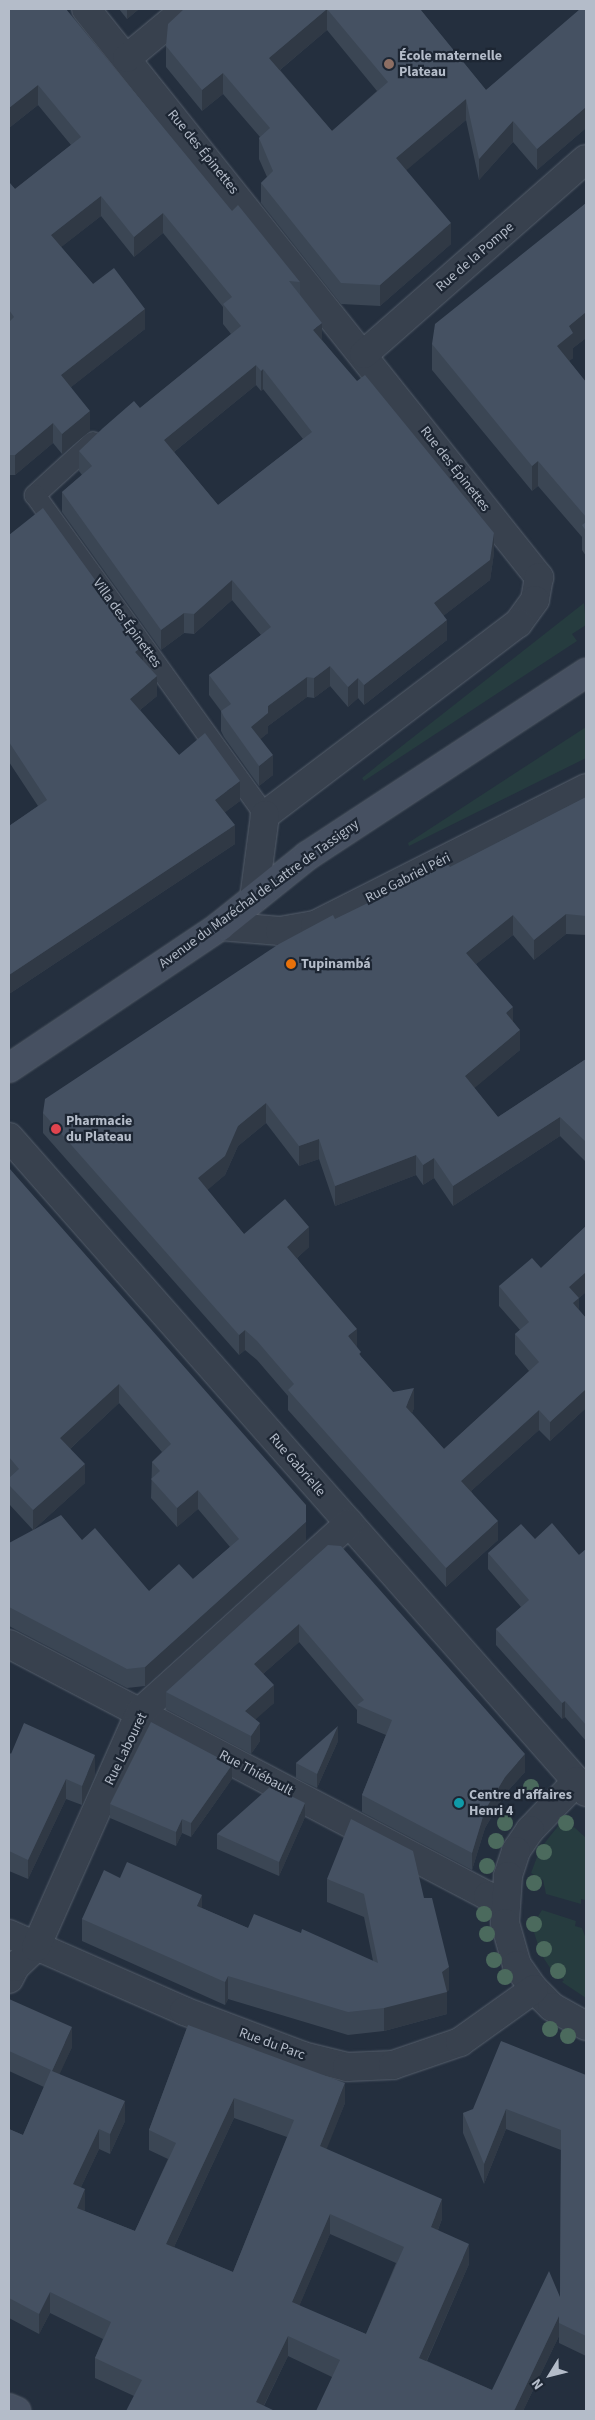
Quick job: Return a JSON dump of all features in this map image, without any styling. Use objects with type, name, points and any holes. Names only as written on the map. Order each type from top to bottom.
[{"type":"main road","name":"Avenue du Maréchal de Lattre de Tassigny","points":[[9,1068],[220,926],[307,856],[586,673]]},
{"type":"main road","points":[[9,2408],[16,2411]]},
{"type":"street","name":"Rue des Épinettes","points":[[86,9],[364,354],[539,577],[535,600],[518,623],[265,815]]},
{"type":"street","points":[[127,58],[186,9]]},
{"type":"street","name":"Rue de la Pompe","points":[[364,354],[586,159]]},
{"type":"street","name":"Rue Gabriel Péri","points":[[220,926],[280,931],[315,925],[586,788]]},
{"type":"street","points":[[254,898],[265,815]]},
{"type":"street","name":"Rue Gabrielle","points":[[9,1137],[581,1787]]},
{"type":"street","name":"Rue Labouret","points":[[9,1979],[15,1967],[36,1947],[140,1712],[349,1523]]},
{"type":"street","name":"Rue Thiébault","points":[[9,1644],[488,1896],[504,1900]]},
{"type":"street","points":[[581,1787],[530,1830],[516,1851],[504,1900],[510,1945],[517,1965],[534,1989],[552,2007],[586,2026]]},
{"type":"street","name":"Rue du Parc","points":[[9,1934],[184,2011],[303,2056],[348,2067],[392,2065],[460,2042],[534,1989]]},
{"type":"lane","name":"Villa des Épinettes","points":[[93,442],[35,494],[265,815]]},
{"type":"green space","points":[[584,603],[586,625],[572,634],[577,641],[364,781],[362,778]]},
{"type":"green space","points":[[586,727],[586,758],[409,846],[408,843]]},
{"type":"green space","points":[[558,1826],[566,1831],[574,1827],[586,1838],[586,1900],[581,1899],[581,1904],[546,1894],[543,1880],[531,1873],[540,1849]]},
{"type":"green space","points":[[542,1910],[576,1921],[575,1926],[582,1928],[586,1939],[586,1998],[562,1982],[564,1980],[554,1974],[541,1954],[530,1920],[537,1918]]},
{"type":"building","points":[[9,9],[66,9],[232,211],[238,205],[300,282],[289,281],[322,323],[313,330],[357,381],[365,375],[494,533],[490,560],[434,603],[447,620],[364,685],[358,678],[348,687],[330,666],[314,678],[307,677],[268,706],[268,713],[251,727],[273,755],[259,766],[224,717],[221,711],[231,704],[209,675],[271,627],[232,580],[194,614],[184,613],[161,630],[62,492],[92,466],[79,451],[103,428],[134,401],[140,408],[241,326],[223,304],[232,297],[163,213],[134,237],[101,196],[51,235],[93,284],[114,268],[145,309],[61,375],[90,411],[62,434],[53,423],[15,455],[9,455],[9,322],[14,317],[9,310],[9,182],[15,189],[81,137],[38,85],[9,108]],"holes":[[[256,365],[261,371],[263,369],[312,432],[218,505],[164,440]]]},
{"type":"building","points":[[184,9],[327,9],[420,9],[486,90],[580,9],[586,9],[586,107],[537,149],[513,121],[479,159],[466,99],[396,158],[451,223],[380,285],[341,283],[261,183],[273,171],[259,138],[270,128],[223,73],[202,90],[166,46],[168,24]],"holes":[[[327,9],[388,82],[332,131],[269,58]]]},
{"type":"building","points":[[586,203],[586,312],[569,326],[573,333],[557,346],[586,382],[586,517],[538,461],[532,466],[432,344],[435,324]]},
{"type":"building","points":[[43,508],[143,646],[135,652],[157,676],[130,699],[179,755],[205,733],[240,781],[215,800],[235,825],[9,975],[9,826],[47,800],[9,742],[9,535]]},
{"type":"building","points":[[586,522],[586,531],[582,525]]},
{"type":"building","points":[[586,797],[586,916],[566,914],[534,940],[513,915],[466,953],[513,1007],[506,1013],[520,1030],[465,1076],[498,1117],[586,1059],[586,1142],[560,1117],[453,1186],[434,1158],[423,1165],[416,1155],[335,1186],[319,1139],[299,1146],[266,1103],[238,1126],[225,1156],[198,1178],[244,1234],[285,1199],[309,1227],[287,1247],[357,1329],[348,1336],[361,1352],[359,1354],[393,1392],[414,1388],[406,1407],[444,1449],[539,1362],[515,1334],[529,1322],[499,1286],[532,1258],[541,1268],[586,1226],[586,1272],[569,1287],[579,1298],[573,1303],[586,1318],[586,1389],[550,1422],[539,1410],[461,1481],[498,1521],[446,1568],[288,1390],[294,1384],[257,1341],[245,1330],[239,1335],[43,1113],[45,1099],[279,944],[333,915],[335,919],[448,864],[450,867]]},
{"type":"building","points":[[9,1168],[306,1505],[306,1522],[145,1667],[127,1669],[9,1607],[9,1543],[61,1515],[82,1540],[95,1528],[149,1591],[179,1564],[193,1579],[239,1539],[198,1490],[177,1508],[151,1479],[160,1471],[152,1462],[171,1444],[119,1384],[60,1438],[85,1464],[33,1510],[9,1485],[9,1478],[19,1469],[9,1457]]},
{"type":"building","points":[[552,1523],[579,1555],[586,1549],[586,1725],[565,1701],[562,1703],[496,1629],[529,1600],[488,1553],[521,1524],[535,1539]]},
{"type":"building","points":[[328,1545],[341,1546],[525,1754],[505,1777],[485,1810],[472,1853],[362,1795],[392,1720],[357,1705],[364,1700],[299,1624],[254,1664],[274,1685],[245,1711],[260,1723],[251,1736],[166,1692]]},
{"type":"building","points":[[151,1722],[232,1765],[191,1823],[182,1819],[176,1832],[110,1804]]},
{"type":"building","points":[[24,1723],[95,1755],[82,1786],[66,1779],[28,1860],[9,1851],[9,1753],[11,1754]]},
{"type":"building","points":[[338,1726],[317,1774],[296,1763]]},
{"type":"building","points":[[271,1786],[305,1803],[279,1862],[217,1834]]},
{"type":"building","points":[[351,1819],[413,1851],[424,1898],[432,1898],[449,1967],[442,1972],[447,1992],[384,2008],[348,2012],[228,1976],[225,1982],[82,1919],[104,1870],[120,1878],[127,1862],[202,1895],[197,1906],[248,1928],[254,1914],[301,1933],[302,1929],[378,1963],[364,1894],[327,1879]]},
{"type":"building","points":[[9,1999],[72,2027],[52,2071],[125,2101],[110,2134],[99,2129],[73,2184],[85,2189],[77,2208],[135,2231],[176,2143],[149,2130],[188,2025],[345,2083],[320,2146],[442,2199],[431,2227],[469,2244],[419,2358],[492,2390],[549,2271],[560,2297],[561,2130],[506,2109],[484,2164],[463,2113],[473,2109],[501,2041],[586,2075],[586,2336],[559,2323],[559,2316],[514,2411],[316,2411],[340,2360],[288,2336],[256,2402],[275,2411],[126,2411],[142,2380],[95,2358],[111,2322],[50,2292],[39,2314],[9,2298],[9,2129],[23,2135],[51,2070],[9,2051]],"holes":[[[234,2098],[294,2120],[233,2272],[166,2244]],[[330,2214],[404,2247],[366,2334],[292,2302]]]},
{"type":"place","name":"École maternelle Plateau","points":[[389,64]]},
{"type":"place","name":"Tupinambá","points":[[291,964]]},
{"type":"place","name":"Pharmacie du Plateau","points":[[56,1129]]},
{"type":"place","name":"Centre d'affaires Henri 4","points":[[459,1803]]}]
